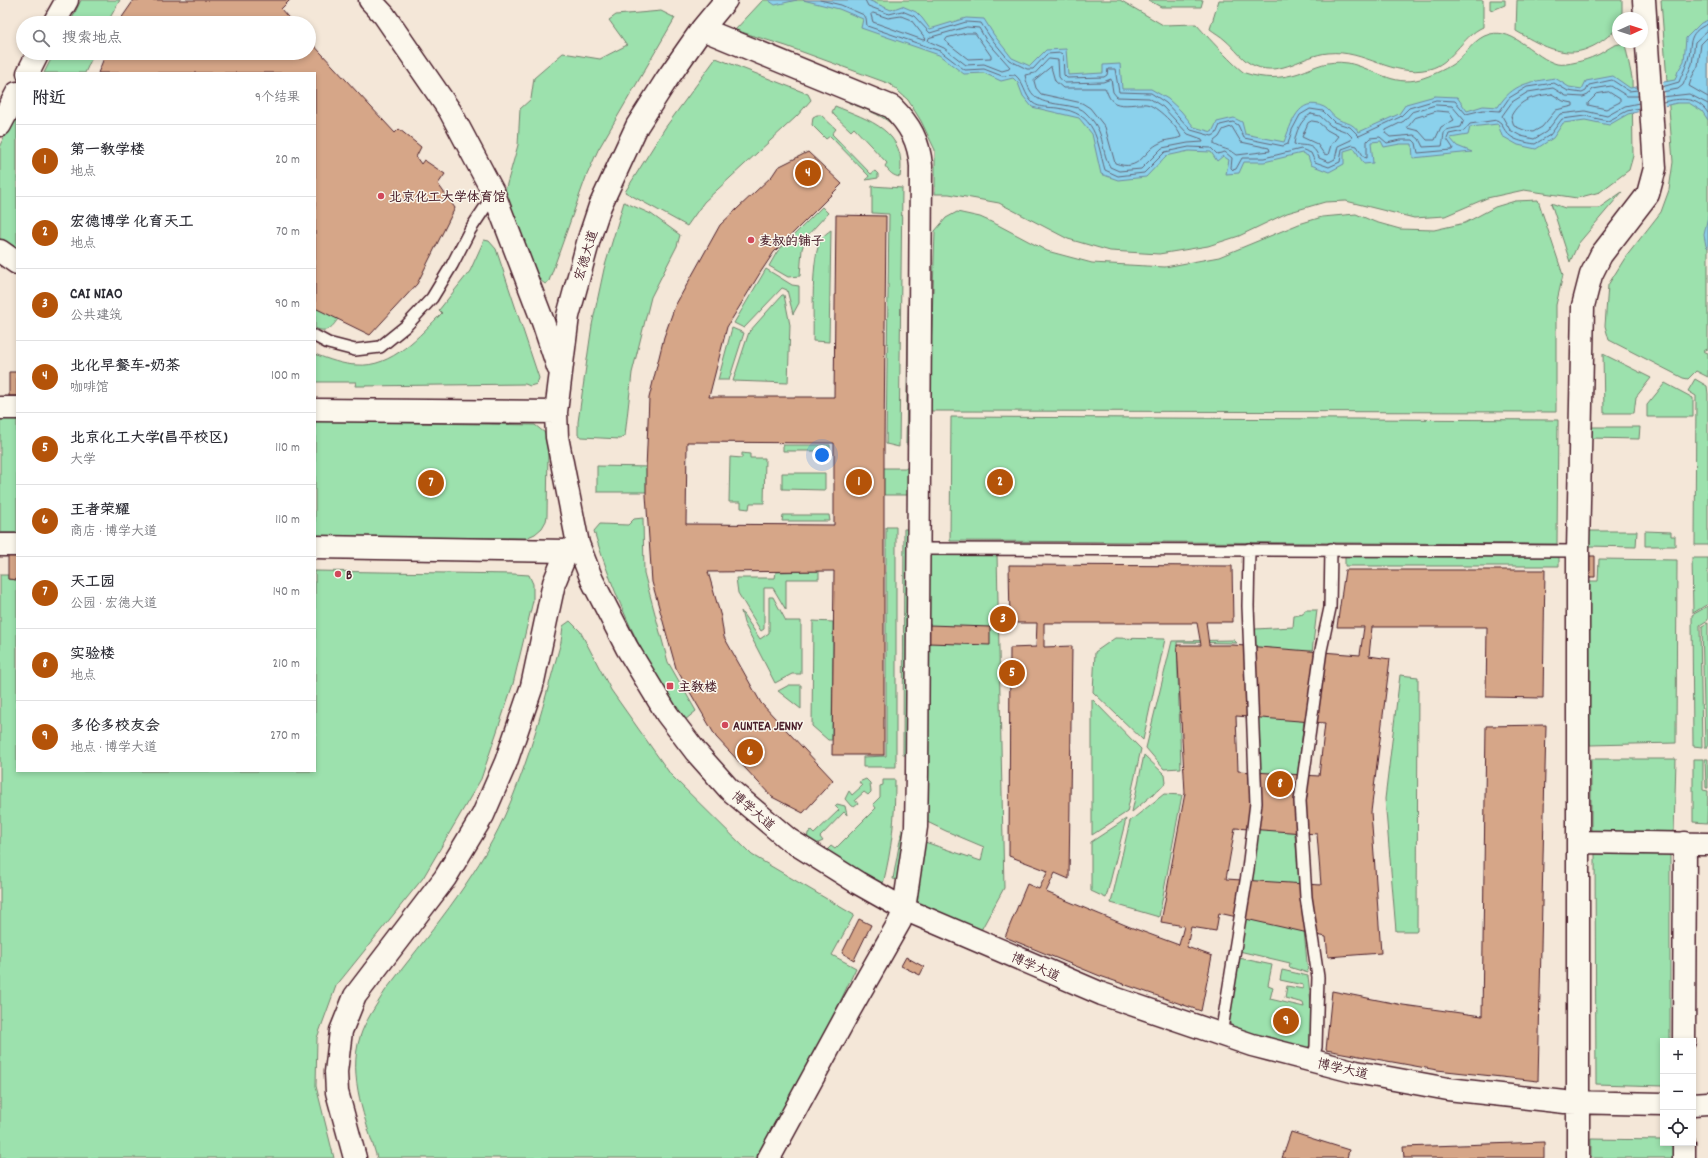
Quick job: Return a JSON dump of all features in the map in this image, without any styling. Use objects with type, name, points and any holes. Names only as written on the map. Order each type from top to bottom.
[{"type":"street","points":[[58,16],[67,0]]},
{"type":"street","points":[[370,0],[384,15],[450,111],[494,194],[543,322],[560,372]]},
{"type":"street","points":[[1578,1158],[1578,551],[1583,306],[1591,275],[1601,255],[1648,194],[1655,168],[1644,0]]},
{"type":"street","name":"宏德大道","points":[[573,547],[565,473],[557,437],[556,412],[568,316],[588,239],[600,206],[637,126],[667,79],[702,29],[722,4]]},
{"type":"street","points":[[702,29],[892,107],[909,125],[915,137],[920,149],[922,178],[916,827],[904,909],[900,921],[769,1158]]},
{"type":"street","points":[[28,72],[34,60]]},
{"type":"street","points":[[0,252],[16,262]]},
{"type":"street","points":[[0,408],[16,408]]},
{"type":"street","points":[[316,410],[556,412]]},
{"type":"street","points":[[0,545],[16,545]]},
{"type":"street","points":[[316,547],[573,547],[554,583],[532,686],[506,762],[483,815],[445,878],[355,996],[341,1030],[336,1064],[337,1092],[355,1158]]},
{"type":"street","name":"博学大道","points":[[573,547],[627,648],[667,714],[701,758],[729,789],[788,839],[858,884],[904,909],[1102,994],[1252,1045],[1312,1061],[1356,1072],[1448,1089],[1579,1103],[1660,1104]]},
{"type":"street","points":[[1579,842],[1708,844]]},
{"type":"street","points":[[1684,1038],[1685,843]]},
{"type":"street","points":[[1696,1104],[1708,1103]]},
{"type":"street","points":[[1684,1146],[1684,1158]]},
{"type":"lane","points":[[316,337],[328,343],[354,350],[380,346],[406,326],[432,298],[452,265],[470,230],[494,194]]},
{"type":"lane","points":[[918,549],[1331,549],[1578,551]]},
{"type":"lane","points":[[1312,1061],[1316,1047],[1318,977],[1306,897],[1300,801],[1321,650],[1330,608],[1331,549]]},
{"type":"lane","points":[[1221,1035],[1248,869],[1256,803],[1248,606],[1249,550]]},
{"type":"green space","points":[[81,0],[120,0],[111,16],[73,16]]},
{"type":"green space","points":[[763,0],[1120,0],[1163,25],[1196,24],[1241,70],[1245,73],[1265,77],[1286,76],[1299,73],[1322,64],[1340,62],[1357,65],[1392,79],[1410,81],[1437,73],[1458,61],[1479,39],[1490,34],[1499,33],[1516,39],[1540,56],[1557,64],[1587,59],[1612,47],[1612,48],[1626,48],[1632,78],[1633,156],[1629,170],[1600,192],[1577,198],[1524,190],[1487,198],[1445,216],[1414,218],[1346,201],[1325,202],[1287,213],[1239,236],[1208,246],[1159,254],[1110,251],[1068,239],[999,203],[949,194],[935,194],[935,150],[921,121],[908,100],[890,84],[786,46],[735,30]]},
{"type":"green space","points":[[1148,0],[1203,0],[1201,7],[1161,7]]},
{"type":"green space","points":[[1219,0],[1483,0],[1483,27],[1475,31],[1444,62],[1429,69],[1415,71],[1402,70],[1354,55],[1328,53],[1310,57],[1283,67],[1265,69],[1250,64],[1242,58],[1229,43],[1210,29]]},
{"type":"green space","points":[[1490,0],[1505,0],[1505,5],[1493,10],[1490,9]]},
{"type":"green space","points":[[1517,0],[1622,0],[1622,12],[1612,12],[1612,33],[1597,44],[1580,51],[1560,51],[1542,45],[1516,31]]},
{"type":"green space","points":[[1661,0],[1708,0],[1708,349],[1703,351],[1708,353],[1708,377],[1696,371],[1688,379],[1683,378],[1609,340],[1605,326],[1608,285],[1625,258],[1661,212],[1669,190],[1673,162]]},
{"type":"green space","points":[[661,11],[675,18],[598,150],[586,177],[549,281],[545,284],[540,280],[503,198],[518,145],[520,109],[531,99],[534,78],[563,53],[600,59],[627,45],[609,20],[616,15]]},
{"type":"green space","points":[[716,58],[808,94],[811,100],[797,116],[704,202],[687,226],[625,192],[665,128]]},
{"type":"green space","points":[[50,60],[91,60],[85,72],[44,72]]},
{"type":"green space","points":[[850,97],[898,121],[913,163],[909,163],[907,150],[898,130],[882,117],[849,103]]},
{"type":"green space","points":[[835,106],[873,122],[892,138],[898,148],[901,161],[900,177],[895,176],[890,172],[885,166],[887,163],[854,128],[851,131],[834,115],[832,112]]},
{"type":"green space","points":[[821,115],[836,129],[832,134],[871,174],[875,171],[878,174],[878,178],[866,180],[869,176],[830,136],[826,139],[812,125],[813,117]]},
{"type":"green space","points":[[13,120],[16,120],[16,251],[0,239],[0,145]]},
{"type":"green space","points":[[872,186],[902,188],[899,447],[886,444],[889,214],[872,213]]},
{"type":"green space","points":[[1622,192],[1578,244],[1570,262],[1551,203],[1565,208],[1599,208]]},
{"type":"green space","points":[[1538,200],[1563,275],[1556,305],[1556,412],[929,411],[935,231],[946,218],[957,212],[980,217],[1047,251],[1092,263],[1165,267],[1219,257],[1299,224],[1322,217],[1356,214],[1375,222],[1400,229],[1434,230],[1465,223],[1495,207],[1515,201]]},
{"type":"green space","points":[[624,202],[651,214],[680,235],[677,246],[651,297],[632,373],[625,436],[620,439],[582,437],[578,435],[578,422],[592,325],[604,269]]},
{"type":"green space","points":[[822,207],[828,213],[806,237],[802,249],[800,276],[788,277],[769,266],[777,252]]},
{"type":"green space","points":[[910,212],[912,444],[906,444]]},
{"type":"green space","points":[[831,230],[829,342],[813,341],[813,288],[816,258],[818,246],[822,238]]},
{"type":"green space","points":[[484,240],[489,241],[496,249],[539,378],[537,384],[530,386],[525,384],[355,386],[356,382],[316,382],[316,354],[330,360],[357,365],[370,365],[393,356],[415,340],[442,313],[439,310],[470,271]]},
{"type":"green space","points":[[766,269],[792,285],[799,286],[799,303],[793,314],[787,290],[782,288],[744,328],[734,323]]},
{"type":"green space","points":[[782,295],[784,295],[790,325],[788,383],[733,381],[749,332]]},
{"type":"green space","points":[[316,307],[339,317],[332,326],[326,330],[316,328]]},
{"type":"green space","points":[[732,328],[744,333],[729,380],[718,380]]},
{"type":"green space","points":[[1603,354],[1651,378],[1636,397],[1634,413],[1604,413]]},
{"type":"green space","points":[[1695,379],[1707,386],[1708,394],[1708,545],[1695,545],[1696,396],[1688,391]]},
{"type":"green space","points":[[1665,383],[1693,398],[1693,417],[1647,417],[1647,405]]},
{"type":"green space","points":[[951,417],[1558,420],[1557,544],[950,541]]},
{"type":"green space","points":[[0,418],[16,418],[16,533],[0,533]]},
{"type":"green space","points":[[316,421],[535,425],[545,433],[548,449],[547,516],[542,528],[535,534],[526,538],[316,537]]},
{"type":"green space","points":[[1589,427],[1640,427],[1639,439],[1589,438]]},
{"type":"green space","points":[[783,445],[830,445],[830,451],[783,451]]},
{"type":"green space","points":[[742,453],[750,454],[750,458],[765,458],[764,503],[750,503],[749,509],[741,508],[741,502],[729,502],[730,457],[742,458]]},
{"type":"green space","points":[[597,466],[650,467],[650,492],[597,492]]},
{"type":"green space","points":[[845,468],[909,468],[909,495],[845,495]]},
{"type":"green space","points":[[782,473],[825,473],[825,490],[782,489]]},
{"type":"green space","points":[[783,515],[829,515],[830,521],[782,521]]},
{"type":"green space","points":[[643,518],[644,573],[668,662],[696,711],[685,720],[670,699],[644,654],[621,605],[594,531],[600,524],[628,525],[634,519]]},
{"type":"green space","points":[[886,527],[896,527],[896,767],[863,767],[863,757],[886,756]]},
{"type":"green space","points":[[904,529],[910,529],[908,755],[903,755]]},
{"type":"green space","points":[[1589,531],[1637,531],[1636,547],[1588,546]]},
{"type":"green space","points":[[1645,531],[1671,532],[1671,536],[1675,536],[1675,546],[1645,546]]},
{"type":"green space","points":[[924,553],[997,554],[1004,888],[980,932],[921,904],[914,898],[919,840],[981,861],[984,847],[923,820]]},
{"type":"green space","points":[[1345,556],[1559,557],[1559,566],[1345,566]]},
{"type":"green space","points":[[1692,558],[1708,558],[1708,604],[1693,613]]},
{"type":"green space","points":[[1599,559],[1677,560],[1676,743],[1590,745],[1588,581],[1598,581]]},
{"type":"green space","points":[[316,571],[529,575],[533,584],[533,601],[513,684],[481,779],[423,878],[336,986],[317,1038],[316,1086],[334,1158],[0,1158],[0,575],[8,575],[8,579],[16,580],[16,772],[316,772]]},
{"type":"green space","points":[[819,571],[819,579],[786,579],[786,610],[773,588],[764,588],[764,629],[761,631],[738,593],[736,578],[775,578],[776,572]]},
{"type":"green space","points":[[769,597],[773,597],[786,621],[801,621],[801,674],[792,674],[775,683],[744,623],[741,611],[760,639],[769,633]]},
{"type":"green space","points":[[1708,606],[1708,620],[1700,625],[1702,747],[1693,746],[1692,615]]},
{"type":"green space","points":[[1305,610],[1317,610],[1293,814],[1308,973],[1289,967],[1290,963],[1239,951],[1260,810],[1255,629],[1293,627],[1294,616],[1303,614]]},
{"type":"green space","points":[[570,621],[580,631],[611,690],[671,775],[752,855],[854,915],[832,955],[856,968],[814,1057],[761,1158],[377,1158],[363,1114],[357,1083],[357,1052],[362,1031],[385,991],[465,886],[492,841],[513,796],[529,753],[561,642],[563,626]]},
{"type":"green space","points":[[813,621],[833,622],[832,740],[828,740],[812,726]]},
{"type":"green space","points":[[1708,623],[1708,747],[1705,747],[1702,626]]},
{"type":"green space","points":[[1115,638],[1165,639],[1143,740],[1093,692],[1095,652]]},
{"type":"green space","points":[[1234,640],[1237,643],[1177,642],[1181,768],[1164,769],[1146,748],[1172,641]]},
{"type":"green space","points":[[1400,675],[1418,677],[1417,931],[1396,931],[1385,799]]},
{"type":"green space","points":[[789,685],[801,685],[801,709],[778,691]]},
{"type":"green space","points":[[1092,699],[1141,749],[1127,812],[1092,835]]},
{"type":"green space","points":[[1144,755],[1165,775],[1166,783],[1132,812]]},
{"type":"green space","points":[[1591,759],[1676,759],[1674,833],[1591,834]]},
{"type":"green space","points":[[1693,759],[1703,759],[1703,790],[1708,791],[1707,823],[1693,822]]},
{"type":"green space","points":[[1705,759],[1708,759],[1708,788],[1706,788]]},
{"type":"green space","points":[[866,779],[870,783],[871,792],[868,795],[864,792],[855,800],[858,804],[854,807],[851,806],[845,799],[849,791],[852,795],[862,786],[859,782]]},
{"type":"green space","points":[[883,780],[895,780],[892,833],[889,858],[883,884],[825,852],[831,846],[835,849],[876,808],[873,804],[880,797],[880,786],[883,785]]},
{"type":"green space","points":[[1164,794],[1182,795],[1159,917],[1111,903],[1130,821]]},
{"type":"green space","points":[[837,804],[845,806],[847,815],[844,812],[820,837],[823,841],[814,845],[807,840],[808,833],[811,831],[814,834],[839,810],[835,806]]},
{"type":"green space","points":[[1126,819],[1106,898],[1091,891],[1091,842]]},
{"type":"green space","points":[[902,829],[908,831],[899,880],[893,879]]},
{"type":"green space","points":[[1595,854],[1670,854],[1670,1038],[1660,1038],[1660,1086],[1596,1084]]},
{"type":"green space","points":[[1239,958],[1272,965],[1268,985],[1273,987],[1270,999],[1304,1007],[1303,1003],[1285,998],[1287,986],[1303,989],[1303,985],[1280,980],[1282,970],[1308,976],[1315,1039],[1305,1051],[1237,1036],[1229,1021]]},
{"type":"green space","points":[[1591,1139],[1660,1140],[1660,1146],[1676,1146],[1676,1158],[1591,1158]]},
{"type":"water","points":[[768,0],[797,0],[775,5]]},
{"type":"water","points":[[803,0],[868,0],[891,10],[902,6],[916,12],[930,29],[966,18],[984,19],[994,35],[1012,58],[1030,66],[1046,50],[1066,49],[1068,75],[1103,73],[1103,65],[1120,64],[1122,89],[1151,89],[1168,99],[1181,111],[1194,127],[1212,132],[1217,122],[1234,118],[1242,122],[1245,134],[1284,142],[1293,120],[1302,108],[1308,105],[1315,104],[1324,107],[1336,118],[1350,124],[1359,132],[1399,114],[1406,104],[1435,96],[1457,97],[1467,111],[1483,106],[1498,107],[1516,88],[1530,83],[1555,78],[1569,87],[1582,89],[1586,81],[1613,76],[1630,88],[1675,80],[1684,61],[1686,38],[1701,23],[1708,20],[1708,120],[1702,111],[1689,103],[1677,103],[1628,114],[1609,125],[1585,120],[1563,123],[1553,138],[1536,149],[1518,145],[1502,136],[1498,124],[1470,127],[1468,135],[1450,138],[1457,146],[1472,152],[1413,158],[1412,144],[1400,144],[1384,147],[1381,141],[1371,142],[1373,163],[1364,164],[1354,148],[1344,151],[1344,164],[1329,172],[1311,165],[1308,156],[1302,153],[1264,162],[1244,162],[1239,173],[1226,174],[1229,160],[1223,156],[1217,161],[1211,152],[1189,151],[1166,156],[1146,177],[1118,180],[1101,174],[1092,134],[1079,118],[1032,107],[1023,96],[1018,83],[1013,78],[1001,81],[984,73],[964,74],[939,55],[861,28],[863,19],[839,9]]},
{"type":"water","points":[[1708,216],[1708,248],[1706,246],[1704,235]]},
{"type":"pier","points":[[1663,80],[1665,108],[1638,114],[1637,85]]},
{"type":"building","points":[[134,0],[290,0],[281,9],[287,16],[123,16]]},
{"type":"building","name":"北京化工大学体育馆","points":[[316,48],[395,133],[399,129],[421,147],[416,157],[421,164],[424,160],[445,174],[438,184],[455,208],[417,284],[370,335],[316,308],[316,72],[98,72],[103,60],[316,60]]},
{"type":"building","points":[[808,152],[842,184],[774,252],[760,273],[727,327],[709,397],[834,397],[836,215],[886,216],[884,755],[832,755],[834,571],[708,572],[721,617],[724,637],[761,703],[833,780],[803,813],[772,797],[716,737],[676,668],[652,582],[646,495],[649,398],[664,337],[675,306],[720,225],[772,176],[778,167]],"holes":[[[687,442],[834,443],[834,525],[686,524]]]},
{"type":"building","points":[[9,372],[16,372],[16,396],[9,396]]},
{"type":"building","points":[[8,555],[16,555],[16,580],[8,579]]},
{"type":"building","points":[[1584,556],[1595,556],[1595,577],[1583,577]]},
{"type":"building","points":[[1009,565],[1232,566],[1233,622],[1206,622],[1209,645],[1233,645],[1360,655],[1364,627],[1337,627],[1345,570],[1545,570],[1543,698],[1486,697],[1487,627],[1372,627],[1369,656],[1390,659],[1371,812],[1381,953],[1328,957],[1326,937],[1219,913],[1216,931],[1191,927],[1187,947],[1212,956],[1201,1011],[1100,976],[1005,937],[1027,884],[1039,889],[1048,871],[1009,856],[1010,648],[1036,647],[1037,623],[1010,623]],"holes":[[[1044,623],[1197,623],[1201,645],[1177,645],[1185,793],[1161,922],[1184,926],[1179,945],[1130,927],[1046,892],[1055,873],[1069,879],[1072,646],[1044,647]],[[1236,716],[1325,723],[1319,776],[1238,771]],[[1235,828],[1317,834],[1321,885],[1226,879]]]},
{"type":"building","points":[[928,625],[990,627],[990,645],[928,643]]},
{"type":"building","points":[[1546,725],[1538,1081],[1437,1070],[1326,1050],[1332,991],[1403,1005],[1482,1016],[1486,726]]},
{"type":"building","points":[[859,919],[871,925],[854,960],[842,953]]},
{"type":"building","points":[[906,957],[924,967],[920,975],[901,966]]},
{"type":"building","points":[[1291,1132],[1349,1150],[1347,1158],[1282,1158]]},
{"type":"building","points":[[1544,1142],[1544,1158],[1404,1158],[1403,1147]]},
{"type":"place","name":"北化早餐车-奶茶","points":[[808,173]]},
{"type":"place","name":"北京化工大学体育馆","points":[[381,196]]},
{"type":"place","name":"麦叔的铺子","points":[[751,240]]},
{"type":"place","name":"第一教学楼","points":[[859,482]]},
{"type":"place","name":"宏德博学 化育天工","points":[[1000,482]]},
{"type":"place","name":"天工园","points":[[431,483]]},
{"type":"place","name":"B","points":[[338,574]]},
{"type":"place","name":"CAI NIAO","points":[[1003,619]]},
{"type":"place","name":"北京化工大学(昌平校区)","points":[[1012,673]]},
{"type":"place","name":"主教楼","points":[[670,686]]},
{"type":"place","name":"AUNTEA JENNY","points":[[725,725]]},
{"type":"place","name":"王者荣耀","points":[[750,752]]},
{"type":"place","name":"实验楼","points":[[1280,784]]},
{"type":"place","name":"多伦多校友会","points":[[1286,1021]]}]
